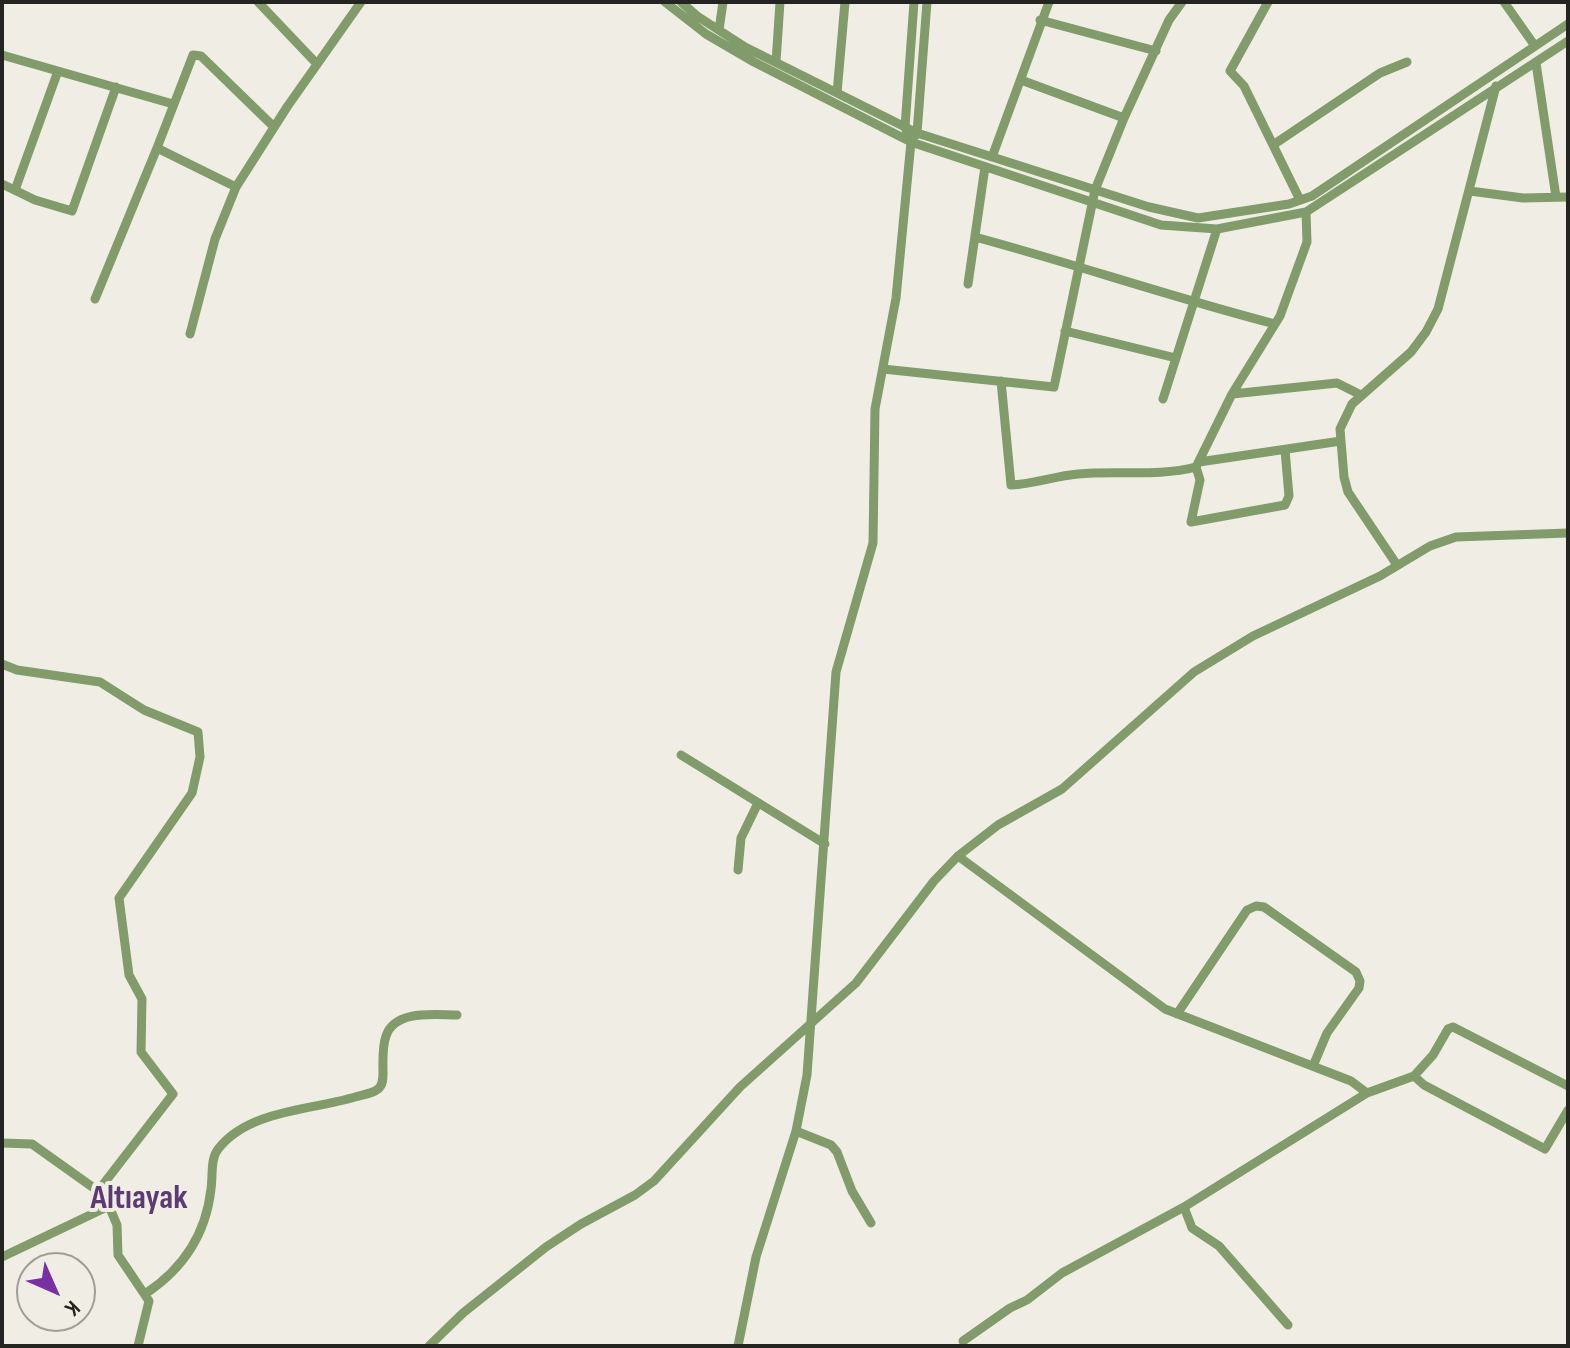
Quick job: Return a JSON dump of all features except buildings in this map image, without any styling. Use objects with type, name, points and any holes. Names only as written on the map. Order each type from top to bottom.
[{"type":"street","points":[[258,2],[317,64]]},
{"type":"street","points":[[190,334],[215,239],[236,187],[361,2]]},
{"type":"street","points":[[665,2],[706,34],[754,62],[911,142],[1161,225],[1217,229],[1306,212],[1568,41]]},
{"type":"street","points":[[681,2],[719,30],[776,62],[917,133],[1160,210],[1198,218],[1300,200],[1335,182],[1568,24]]},
{"type":"street","points":[[719,30],[723,2]]},
{"type":"street","points":[[776,62],[780,2]]},
{"type":"street","points":[[837,93],[845,2]]},
{"type":"street","points":[[738,1346],[756,1257],[796,1131],[807,1075],[836,672],[873,543],[875,409],[896,298],[911,142],[905,127],[914,2]]},
{"type":"street","points":[[911,142],[917,133],[927,2]]},
{"type":"street","points":[[992,157],[1049,2]]},
{"type":"street","points":[[883,369],[1054,387],[1095,190],[1169,20],[1182,2]]},
{"type":"street","points":[[1268,2],[1230,71],[1244,86],[1300,200]]},
{"type":"street","points":[[1504,2],[1535,46]]},
{"type":"street","points":[[1040,20],[1156,51]]},
{"type":"street","points":[[2,55],[173,104]]},
{"type":"street","points":[[95,299],[193,55],[198,55],[274,127]]},
{"type":"street","points":[[1273,145],[1380,73],[1407,62]]},
{"type":"street","points":[[1536,63],[1556,197]]},
{"type":"street","points":[[15,190],[58,71]]},
{"type":"street","points":[[1397,565],[1348,492],[1340,429],[1344,415],[1361,395],[1411,352],[1433,321],[1443,296],[1497,89],[1490,76]]},
{"type":"street","points":[[1021,80],[1124,118]]},
{"type":"street","points":[[2,184],[35,200],[72,211],[116,87]]},
{"type":"street","points":[[157,148],[236,187]]},
{"type":"street","points":[[968,284],[985,167]]},
{"type":"street","points":[[1470,191],[1523,198],[1568,197]]},
{"type":"street","points":[[1285,450],[1289,496],[1285,505],[1191,522],[1200,480],[1197,464],[1232,394],[1275,324],[1307,242],[1306,212]]},
{"type":"street","points":[[1163,399],[1217,229]]},
{"type":"street","points":[[975,237],[1275,324]]},
{"type":"street","points":[[1065,331],[1176,358]]},
{"type":"street","points":[[1001,381],[1011,485],[1034,484],[1078,473],[1166,471],[1341,441]]},
{"type":"street","points":[[1232,394],[1337,383],[1361,395]]},
{"type":"street","points":[[429,1346],[463,1313],[546,1247],[654,1181],[740,1087],[844,996],[934,881],[958,856],[998,825],[1062,789],[1168,692],[1207,662],[1260,632],[1371,581],[1430,546],[1456,537],[1568,533]]},
{"type":"street","points":[[2,664],[17,670],[100,682],[144,710],[198,732],[200,757],[192,793],[119,898],[129,975],[142,999],[141,1052],[173,1094],[98,1191]]},
{"type":"street","points":[[681,755],[825,844]]},
{"type":"street","points":[[738,870],[743,844],[741,838],[758,803]]},
{"type":"street","points":[[958,856],[1165,1009],[1351,1081],[1367,1093]]},
{"type":"street","points":[[1177,1014],[1247,910],[1264,907],[1356,972],[1359,978],[1359,988],[1327,1033],[1313,1066]]},
{"type":"street","points":[[145,1294],[188,1256],[199,1238],[211,1193],[214,1158],[221,1145],[272,1114],[376,1091],[382,1082],[385,1039],[390,1028],[410,1016],[457,1015]]},
{"type":"street","points":[[963,1341],[1010,1308],[1027,1300],[1062,1273],[1184,1207],[1367,1093],[1414,1076],[1433,1055],[1448,1029],[1453,1027],[1568,1086]]},
{"type":"street","points":[[1414,1076],[1424,1085],[1545,1149],[1568,1110]]},
{"type":"street","points":[[796,1131],[831,1145],[837,1152],[852,1191],[871,1223]]},
{"type":"street","points":[[2,1143],[32,1144],[98,1191],[109,1206],[117,1225],[118,1255],[149,1301],[138,1346]]},
{"type":"street","points":[[2,1257],[109,1206]]},
{"type":"street","points":[[1184,1207],[1192,1228],[1219,1246],[1288,1325]]},
{"type":"district","name":"Altıayak","points":[[139,1199]]}]
